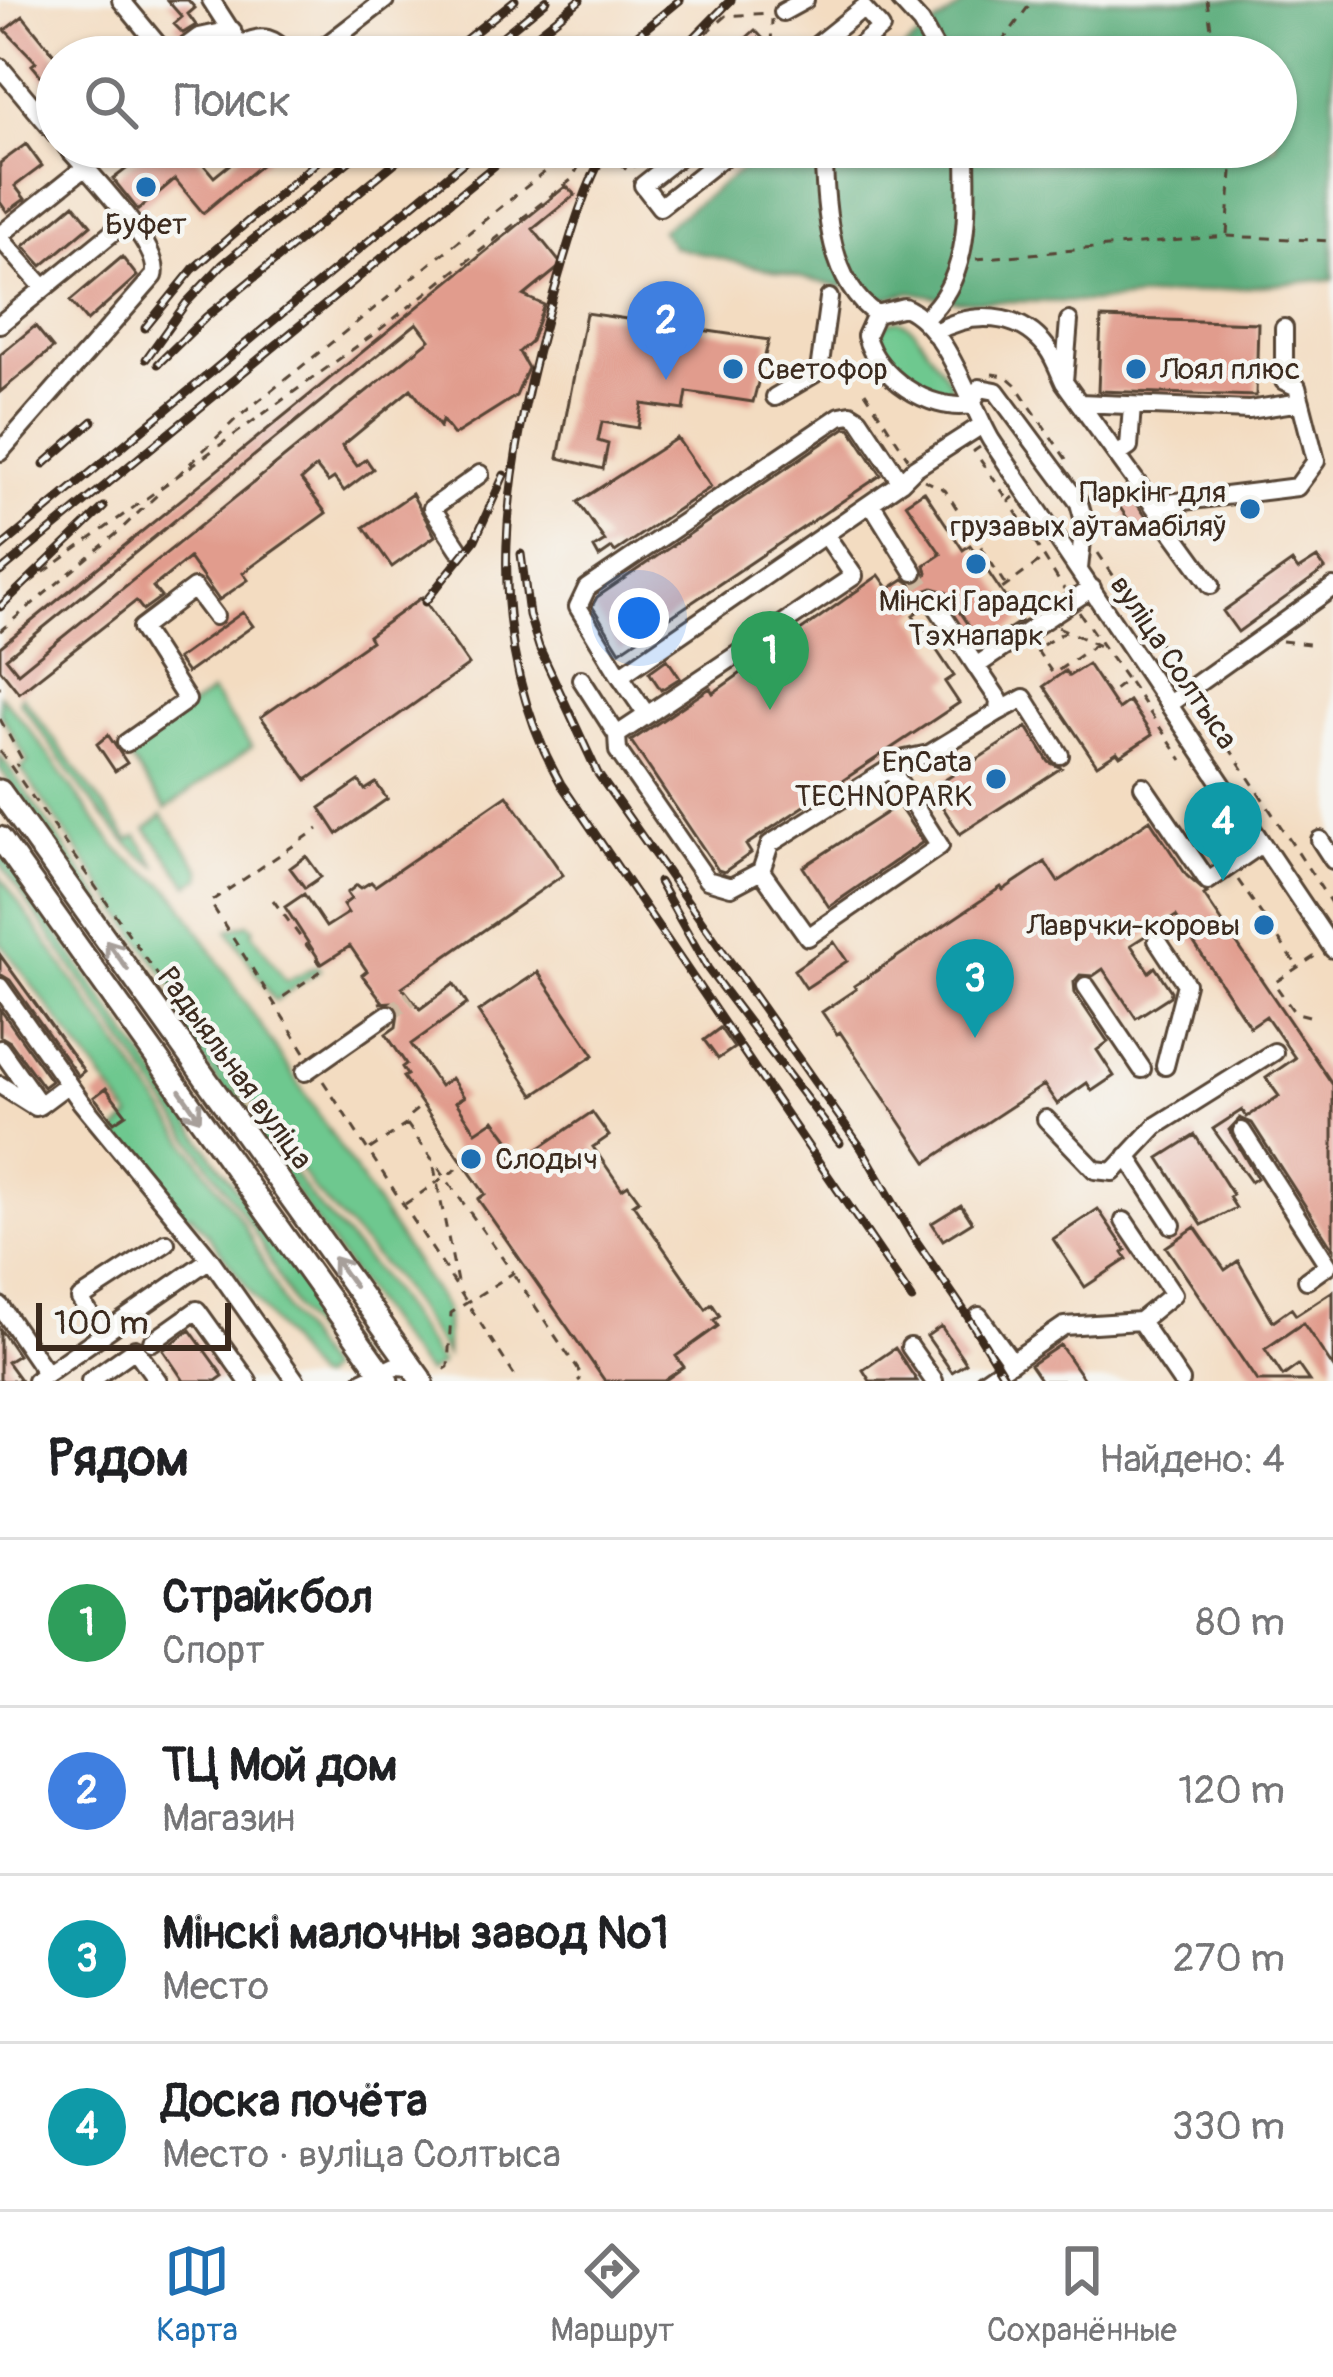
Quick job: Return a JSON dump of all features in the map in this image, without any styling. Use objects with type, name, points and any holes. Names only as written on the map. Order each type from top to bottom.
[{"type":"main road","name":"Радыяльная вуліца","points":[[0,791],[417,1374]]},
{"type":"main road","name":"Радыяльная вуліца","points":[[0,838],[376,1378]]},
{"type":"street","points":[[121,0],[152,36]]},
{"type":"street","points":[[211,0],[228,36]]},
{"type":"street","points":[[338,36],[385,0]]},
{"type":"street","points":[[783,11],[805,0]]},
{"type":"street","points":[[900,0],[928,36]]},
{"type":"street","points":[[828,36],[863,8],[881,28],[871,36]]},
{"type":"street","points":[[0,68],[36,109]]},
{"type":"street","points":[[0,452],[154,276],[157,266],[128,220],[84,168],[0,237],[44,289]]},
{"type":"street","points":[[664,168],[643,185],[660,207],[709,168]]},
{"type":"street","points":[[824,168],[826,217],[857,302],[876,314],[904,307],[929,326],[974,317],[1020,325],[1046,347],[1064,382],[1211,585]]},
{"type":"street","points":[[929,326],[956,280],[966,226],[966,168]]},
{"type":"street","points":[[0,324],[128,220]]},
{"type":"street","points":[[775,397],[819,371],[829,298]]},
{"type":"street","points":[[876,314],[866,336],[877,364],[919,394],[954,408],[970,405],[980,388],[996,391],[1079,503],[1079,569]]},
{"type":"street","points":[[1064,382],[1069,321]]},
{"type":"street","name":"вуліца Солтыса","points":[[929,326],[986,432],[1326,941]]},
{"type":"street","points":[[1153,505],[1297,487],[1316,461],[1298,387],[1284,381],[1284,328]]},
{"type":"street","points":[[1079,403],[1249,410],[1301,402]]},
{"type":"street","points":[[1117,455],[1130,447],[1132,406]]},
{"type":"street","points":[[647,715],[578,608],[587,589],[840,416],[859,419],[901,482]]},
{"type":"street","points":[[620,676],[915,468],[986,432]]},
{"type":"street","points":[[459,549],[432,508],[480,474]]},
{"type":"street","points":[[871,503],[914,572]]},
{"type":"street","points":[[617,735],[854,576],[825,534]]},
{"type":"street","points":[[1169,704],[1333,587]]},
{"type":"street","points":[[126,743],[187,700],[141,628],[194,588],[215,616]]},
{"type":"street","points":[[976,666],[1092,588]]},
{"type":"street","points":[[933,601],[999,700],[998,712]]},
{"type":"street","points":[[581,679],[617,735],[618,751],[707,880],[731,887],[761,872],[770,844],[904,759],[929,754],[1024,698],[1060,755]]},
{"type":"street","points":[[761,872],[808,938],[940,846],[890,768]]},
{"type":"street","points":[[1143,786],[1208,880],[1262,844]]},
{"type":"street","points":[[1320,840],[1333,860]]},
{"type":"street","points":[[1157,940],[1186,984],[1165,1066]]},
{"type":"street","points":[[1086,986],[1142,1069]]},
{"type":"street","points":[[0,987],[68,1084],[210,1258],[296,1381]]},
{"type":"street","points":[[310,1069],[388,1014]]},
{"type":"street","points":[[0,1049],[40,1105]]},
{"type":"street","points":[[1046,1119],[1095,1170],[1113,1172],[1156,1126],[1274,1052]]},
{"type":"street","points":[[0,1085],[35,1108],[68,1084]]},
{"type":"street","points":[[1241,1131],[1328,1265],[1307,1280]]},
{"type":"street","points":[[1127,1156],[1172,1225]]},
{"type":"street","points":[[984,1381],[1064,1326],[1140,1321],[1173,1294],[1124,1221]]},
{"type":"street","points":[[103,1335],[80,1299],[166,1243]]},
{"type":"street","points":[[0,1306],[41,1377],[210,1258]]},
{"type":"street","points":[[181,1278],[197,1310],[248,1381]]},
{"type":"street","points":[[152,1342],[197,1310]]},
{"type":"street","points":[[979,1316],[1012,1362]]},
{"type":"street","points":[[1140,1321],[1181,1381]]},
{"type":"street","points":[[910,1347],[934,1381]]},
{"type":"street","points":[[89,1381],[135,1349],[158,1381]]},
{"type":"street","points":[[376,1378],[403,1365],[417,1374]]},
{"type":"path","points":[[1007,36],[1034,0]]},
{"type":"path","points":[[1207,0],[1212,36]]},
{"type":"path","points":[[704,36],[726,16],[783,11]]},
{"type":"path","points":[[771,36],[772,19],[783,11]]},
{"type":"path","points":[[0,631],[115,535],[236,419],[550,168]]},
{"type":"path","points":[[0,604],[378,331],[571,180],[578,168]]},
{"type":"path","points":[[1226,236],[1232,168]]},
{"type":"path","points":[[959,260],[1226,236],[1333,241]]},
{"type":"path","points":[[865,392],[922,479],[945,490],[1006,586]]},
{"type":"path","points":[[986,432],[974,451],[1009,501]]},
{"type":"path","points":[[1082,532],[1333,906]]},
{"type":"path","points":[[1066,631],[1036,649],[1053,674],[1097,644]]},
{"type":"path","points":[[1127,680],[1182,760]]},
{"type":"path","points":[[0,719],[23,761],[14,767]]},
{"type":"path","points":[[0,751],[228,1075]]},
{"type":"path","points":[[318,829],[210,902],[310,1069],[518,1381]]},
{"type":"path","points":[[1229,867],[1298,968]]},
{"type":"path","points":[[273,900],[324,969],[274,1003]]},
{"type":"path","points":[[1309,1016],[1294,1012],[1274,983],[1326,941]]},
{"type":"path","points":[[368,1150],[407,1124],[419,1108]]},
{"type":"path","points":[[407,1124],[583,1377],[578,1381]]},
{"type":"path","points":[[433,1161],[458,1289]]},
{"type":"path","points":[[404,1205],[464,1164]]},
{"type":"path","points":[[440,1381],[435,1375],[448,1367],[451,1312],[513,1274]]},
{"type":"green space","points":[[969,0],[1333,0],[1333,279],[1095,302],[957,301],[911,292],[877,300],[860,283],[840,287],[673,247],[661,230],[744,168],[1297,168],[1297,36],[921,36]]},
{"type":"green space","points":[[899,320],[914,329],[951,383],[947,396],[907,376],[882,348],[882,330],[888,322]]},
{"type":"green space","points":[[211,692],[252,747],[166,809],[126,754]]},
{"type":"green space","points":[[0,695],[116,847],[180,902],[446,1310],[446,1355],[393,1276],[314,1190],[21,769],[28,762],[0,712]]},
{"type":"green space","points":[[22,696],[129,840],[137,836],[156,865],[139,854],[103,815],[19,701]]},
{"type":"green space","points":[[0,755],[312,1199],[379,1274],[441,1364],[427,1373],[403,1346],[44,833],[0,768]]},
{"type":"green space","points":[[162,815],[201,870],[201,878],[189,885],[146,829]]},
{"type":"green space","points":[[0,851],[355,1360],[354,1367],[341,1375],[295,1308],[253,1229],[0,863]]},
{"type":"green space","points":[[0,876],[244,1225],[288,1312],[327,1371],[319,1379],[207,1233],[190,1214],[181,1216],[115,1133],[131,1117],[0,942]]},
{"type":"green space","points":[[248,924],[286,981],[317,966],[320,970],[275,1001],[228,930]]},
{"type":"building","points":[[167,0],[188,0],[195,8],[188,14],[196,25],[183,33],[174,24],[182,17]]},
{"type":"building","points":[[23,16],[39,36],[36,62],[5,30]]},
{"type":"building","points":[[26,144],[39,168],[15,186],[25,199],[7,212],[0,202],[0,163]]},
{"type":"building","points":[[127,168],[206,168],[214,177],[225,168],[257,168],[203,213],[175,179],[138,210],[113,179]]},
{"type":"building","points":[[566,186],[575,195],[533,229],[562,265],[524,296],[544,305],[531,341],[519,352],[528,368],[516,396],[454,435],[442,420],[440,427],[411,389],[342,446],[357,466],[366,459],[373,469],[344,491],[316,467],[301,480],[326,513],[243,573],[248,580],[219,600],[189,558],[153,587],[161,597],[143,610],[136,601],[19,693],[0,669],[0,647]],"holes":[[[417,323],[430,340],[18,673],[6,658]]]},
{"type":"building","points":[[74,204],[91,225],[42,266],[24,246]]},
{"type":"building","points":[[122,257],[137,276],[87,321],[70,301]]},
{"type":"building","points":[[586,313],[769,340],[753,402],[687,392],[684,410],[642,404],[638,428],[602,422],[598,441],[608,444],[603,469],[558,458]]},
{"type":"building","points":[[1101,318],[1258,323],[1256,396],[1098,391]]},
{"type":"building","points":[[35,326],[53,348],[0,392],[0,355]]},
{"type":"building","points":[[850,428],[881,475],[620,651],[592,606],[597,597]]},
{"type":"building","points":[[677,438],[711,487],[615,552],[612,548],[599,557],[594,548],[605,541],[578,502]]},
{"type":"building","points":[[924,491],[963,550],[970,545],[1021,621],[982,646],[946,592],[925,591],[922,608],[913,615],[954,676],[945,682],[959,703],[746,845],[751,853],[724,872],[718,870],[631,741],[710,688],[713,693],[879,575],[889,589],[904,579],[913,585],[922,582],[925,565],[941,554],[906,503]]},
{"type":"building","points":[[412,494],[435,536],[392,567],[364,527]]},
{"type":"building","points":[[1132,497],[1154,528],[1140,537],[1119,506]]},
{"type":"building","points":[[1317,558],[1325,569],[1238,632],[1223,611],[1292,562],[1298,570]]},
{"type":"building","points":[[422,597],[469,665],[307,780],[261,717],[371,641],[368,636]]},
{"type":"building","points":[[243,612],[253,626],[187,673],[177,659]]},
{"type":"building","points":[[667,659],[680,678],[661,690],[649,672]]},
{"type":"building","points":[[1088,664],[1118,709],[1129,701],[1152,735],[1097,765],[1044,686],[1065,671],[1069,676]]},
{"type":"building","name":"EnCata TECHNOPARK","points":[[1027,727],[1049,762],[1061,768],[960,834],[931,789]]},
{"type":"building","points":[[108,735],[127,763],[115,771],[97,744]]},
{"type":"building","points":[[359,781],[365,790],[376,783],[387,799],[337,834],[320,808]]},
{"type":"building","points":[[507,795],[563,875],[402,987],[420,1009],[454,984],[467,1004],[411,1044],[440,1086],[451,1078],[464,1097],[456,1102],[476,1132],[494,1120],[511,1143],[505,1147],[516,1164],[592,1112],[609,1136],[593,1147],[622,1189],[628,1185],[639,1200],[633,1204],[706,1309],[712,1304],[720,1316],[714,1320],[718,1326],[676,1356],[684,1367],[664,1381],[605,1381],[478,1199],[485,1194],[403,1077],[406,1064],[386,1034],[396,1027],[399,1008],[392,1002],[379,1003],[383,1002],[362,975],[367,971],[350,946],[322,964],[285,907],[304,894],[326,927],[348,913],[343,905],[351,899],[347,893],[357,885],[361,888],[371,882],[375,886]]},
{"type":"building","points":[[898,805],[923,842],[829,907],[803,867]]},
{"type":"building","points":[[1150,820],[1187,876],[1207,893],[1204,895],[1333,1085],[1333,1249],[1252,1123],[1240,1118],[1229,1130],[1257,1178],[1251,1182],[1213,1129],[1242,1110],[1247,1117],[1279,1096],[1266,1078],[1295,1058],[1266,1016],[1250,1027],[1176,916],[1131,945],[1149,972],[1155,967],[1171,991],[1136,1018],[1103,969],[1093,976],[1080,975],[1074,982],[1075,993],[1108,1042],[1097,1050],[1114,1076],[1092,1091],[1087,1083],[1057,1104],[1044,1085],[927,1162],[822,1012],[1001,887],[1045,862],[1058,882]]},
{"type":"building","points":[[306,856],[321,877],[305,888],[290,868]]},
{"type":"building","points":[[834,942],[847,961],[806,988],[794,970]]},
{"type":"building","points":[[0,955],[84,1071],[78,1076],[10,980],[0,974]]},
{"type":"building","points":[[538,972],[594,1055],[534,1095],[478,1012]]},
{"type":"building","points":[[0,1009],[51,1081],[43,1087],[10,1042],[0,1036]]},
{"type":"building","points":[[720,1028],[734,1048],[718,1059],[704,1040]]},
{"type":"building","points":[[106,1088],[126,1114],[114,1122],[94,1097]]},
{"type":"building","points":[[1195,1135],[1233,1195],[1229,1197],[1236,1208],[1202,1225],[1159,1158]]},
{"type":"building","points":[[961,1205],[972,1222],[943,1240],[932,1223]]},
{"type":"building","points":[[1098,1209],[1126,1250],[1127,1259],[1085,1287],[1053,1239]]},
{"type":"building","points":[[1195,1227],[1225,1270],[1238,1261],[1273,1321],[1291,1308],[1296,1315],[1333,1291],[1333,1367],[1303,1323],[1265,1349],[1283,1376],[1298,1365],[1309,1381],[1257,1381],[1166,1247]]},
{"type":"building","points":[[941,1326],[966,1363],[952,1372],[927,1336]]},
{"type":"building","points":[[0,1329],[18,1355],[7,1362],[21,1381],[0,1381]]},
{"type":"building","points":[[190,1330],[223,1376],[216,1381],[184,1381],[163,1350]]},
{"type":"building","points":[[1060,1345],[1085,1381],[1041,1381],[1030,1365]]},
{"type":"building","points":[[895,1348],[917,1381],[870,1381],[863,1370]]},
{"type":"tunnel","points":[[914,572],[933,601]]},
{"type":"tunnel","points":[[388,1014],[411,998]]},
{"type":"railway","points":[[470,36],[515,0]]},
{"type":"railway","points":[[503,36],[547,0]]},
{"type":"railway","points":[[535,36],[580,0]]},
{"type":"railway","points":[[636,36],[680,0]]},
{"type":"railway","points":[[696,36],[731,0]]},
{"type":"railway","points":[[145,328],[193,269],[310,168]]},
{"type":"railway","points":[[146,359],[186,303],[222,265],[340,168]]},
{"type":"railway","points":[[158,364],[206,317],[388,168]]},
{"type":"railway","points":[[0,548],[457,168]]},
{"type":"railway","points":[[0,572],[491,168]]},
{"type":"railway","points":[[597,168],[551,302],[521,424],[507,546],[508,607],[517,667],[534,726],[561,784],[912,1299]]},
{"type":"railway","points":[[44,464],[93,421]]},
{"type":"railway","points":[[425,602],[475,540],[504,475]]},
{"type":"railway","points":[[0,607],[104,507]]},
{"type":"railway","points":[[521,554],[529,615],[539,647],[598,774],[862,1149],[1007,1381]]},
{"type":"railway","points":[[659,882],[708,969],[840,1143]]},
{"type":"place","name":"Буфет","points":[[146,187]]},
{"type":"place","name":"Светофор","points":[[733,369]]},
{"type":"place","name":"Лоял плюс","points":[[1136,369]]},
{"type":"place","name":"ТЦ Мой дом","points":[[666,380]]},
{"type":"place","name":"Паркінг для грузавых аўтамабіляў","points":[[1250,509]]},
{"type":"place","name":"Мінскі Гарадскі Тэхнапарк","points":[[976,564]]},
{"type":"place","name":"Страйкбол","points":[[770,710]]},
{"type":"place","name":"EnCata TECHNOPARK","points":[[996,779]]},
{"type":"place","name":"Доска почёта","points":[[1223,881]]},
{"type":"place","name":"Лаврчки-коровы","points":[[1264,925]]},
{"type":"place","name":"Мінскі малочны завод №1","points":[[975,1038]]},
{"type":"place","name":"Слодыч","points":[[471,1159]]}]
